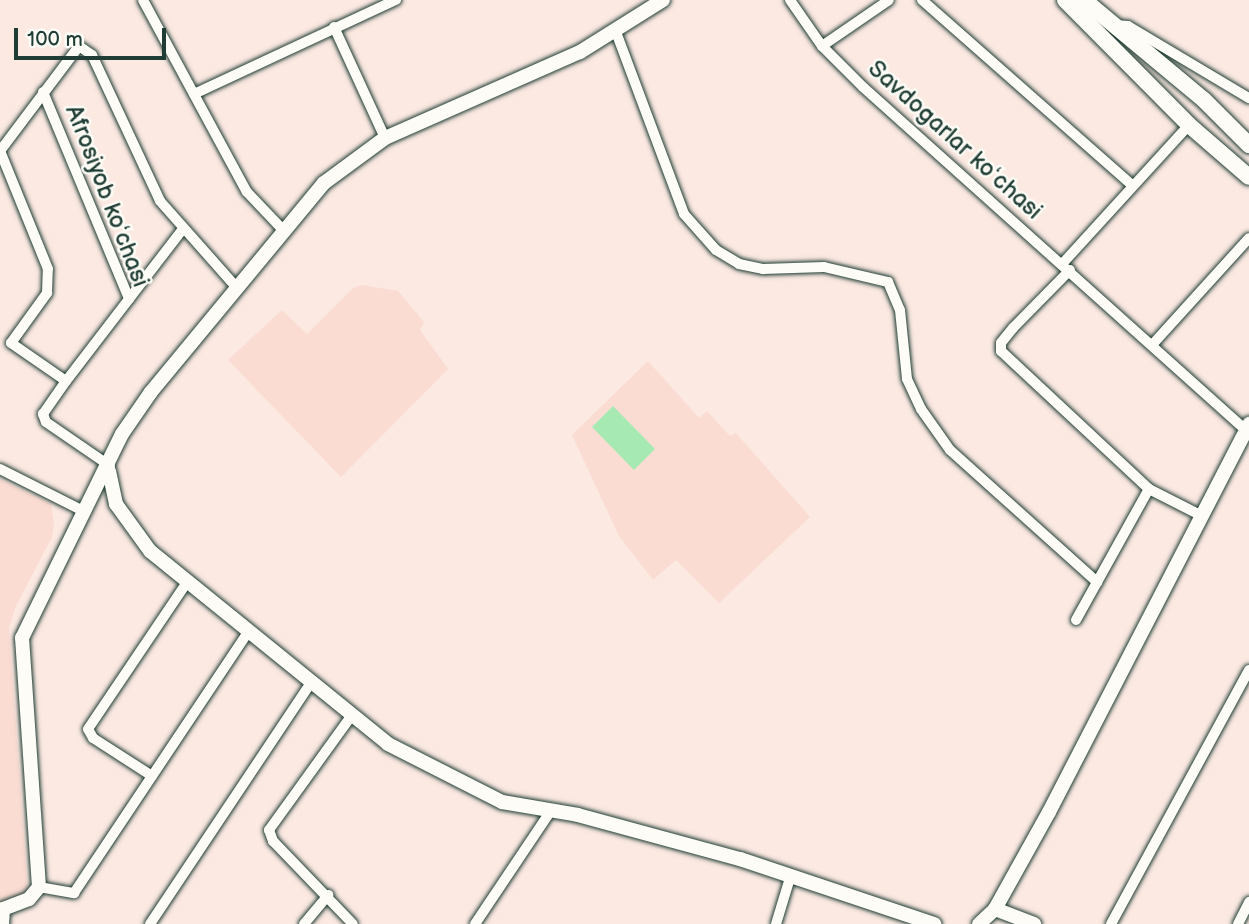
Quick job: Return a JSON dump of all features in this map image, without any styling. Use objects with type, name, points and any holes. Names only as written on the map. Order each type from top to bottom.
[{"type":"main road","points":[[1065,0],[1189,125],[1249,177]]},
{"type":"main road","points":[[1084,0],[1204,100],[1249,145]]},
{"type":"street","points":[[144,0],[252,201],[284,231]]},
{"type":"street","points":[[194,94],[396,0]]},
{"type":"street","points":[[2,924],[3,909],[29,899],[39,887],[22,638],[110,466],[122,434],[150,392],[324,183],[385,138],[616,32],[663,0]]},
{"type":"street","name":"Savdogarlar koʻchasi","points":[[790,0],[822,46],[1152,345],[1248,428]]},
{"type":"street","points":[[822,46],[889,0]]},
{"type":"street","points":[[922,0],[1133,186]]},
{"type":"street","points":[[1114,25],[1128,26],[1249,98]]},
{"type":"street","points":[[334,27],[385,138]]},
{"type":"street","points":[[616,32],[684,214],[716,250],[739,264],[763,270],[824,267],[888,282],[900,310],[907,379],[928,419],[950,450],[1097,582]]},
{"type":"street","name":"Afrosiyob koʻchasi","points":[[11,344],[47,293],[48,269],[0,151],[76,48],[87,48],[150,184],[183,229],[237,288]]},
{"type":"street","name":"Afrosiyob koʻchasi","points":[[43,92],[129,299],[45,410],[43,419],[110,466]]},
{"type":"street","points":[[1189,125],[1133,186],[1013,328],[1001,351],[1149,489],[1202,516]]},
{"type":"street","points":[[129,299],[183,229]]},
{"type":"street","points":[[1152,345],[1249,238]]},
{"type":"street","points":[[0,336],[66,381]]},
{"type":"street","points":[[979,924],[995,909],[1248,428]]},
{"type":"street","points":[[110,466],[108,481],[116,504],[150,551],[388,744],[502,802],[678,842],[934,924]]},
{"type":"street","points":[[0,469],[85,512]]},
{"type":"street","points":[[1076,620],[1149,489]]},
{"type":"street","points":[[152,776],[93,737],[88,729],[187,582]]},
{"type":"street","points":[[39,887],[74,893],[249,631]]},
{"type":"street","points":[[1111,924],[1249,670]]},
{"type":"street","points":[[150,924],[311,683]]},
{"type":"street","points":[[352,715],[269,830],[273,841],[328,895],[353,924]]},
{"type":"street","points":[[475,924],[550,812]]},
{"type":"street","points":[[776,924],[790,878]]},
{"type":"street","points":[[304,924],[328,895]]},
{"type":"street","points":[[1238,924],[1249,902]]},
{"type":"street","points":[[995,909],[1034,924]]},
{"type":"shaded area","points":[[362,285],[398,291],[424,322],[420,330],[448,369],[341,477],[228,360],[282,310],[307,334],[353,288]]},
{"type":"shaded area","points":[[648,361],[699,418],[707,411],[730,436],[736,433],[810,517],[719,603],[676,560],[653,580],[619,536],[572,435]]},
{"type":"shaded area","points":[[0,479],[51,504],[54,523],[52,537],[16,606],[9,628],[28,896],[0,905]]},
{"type":"green space","points":[[613,406],[655,449],[634,470],[592,427]]}]
